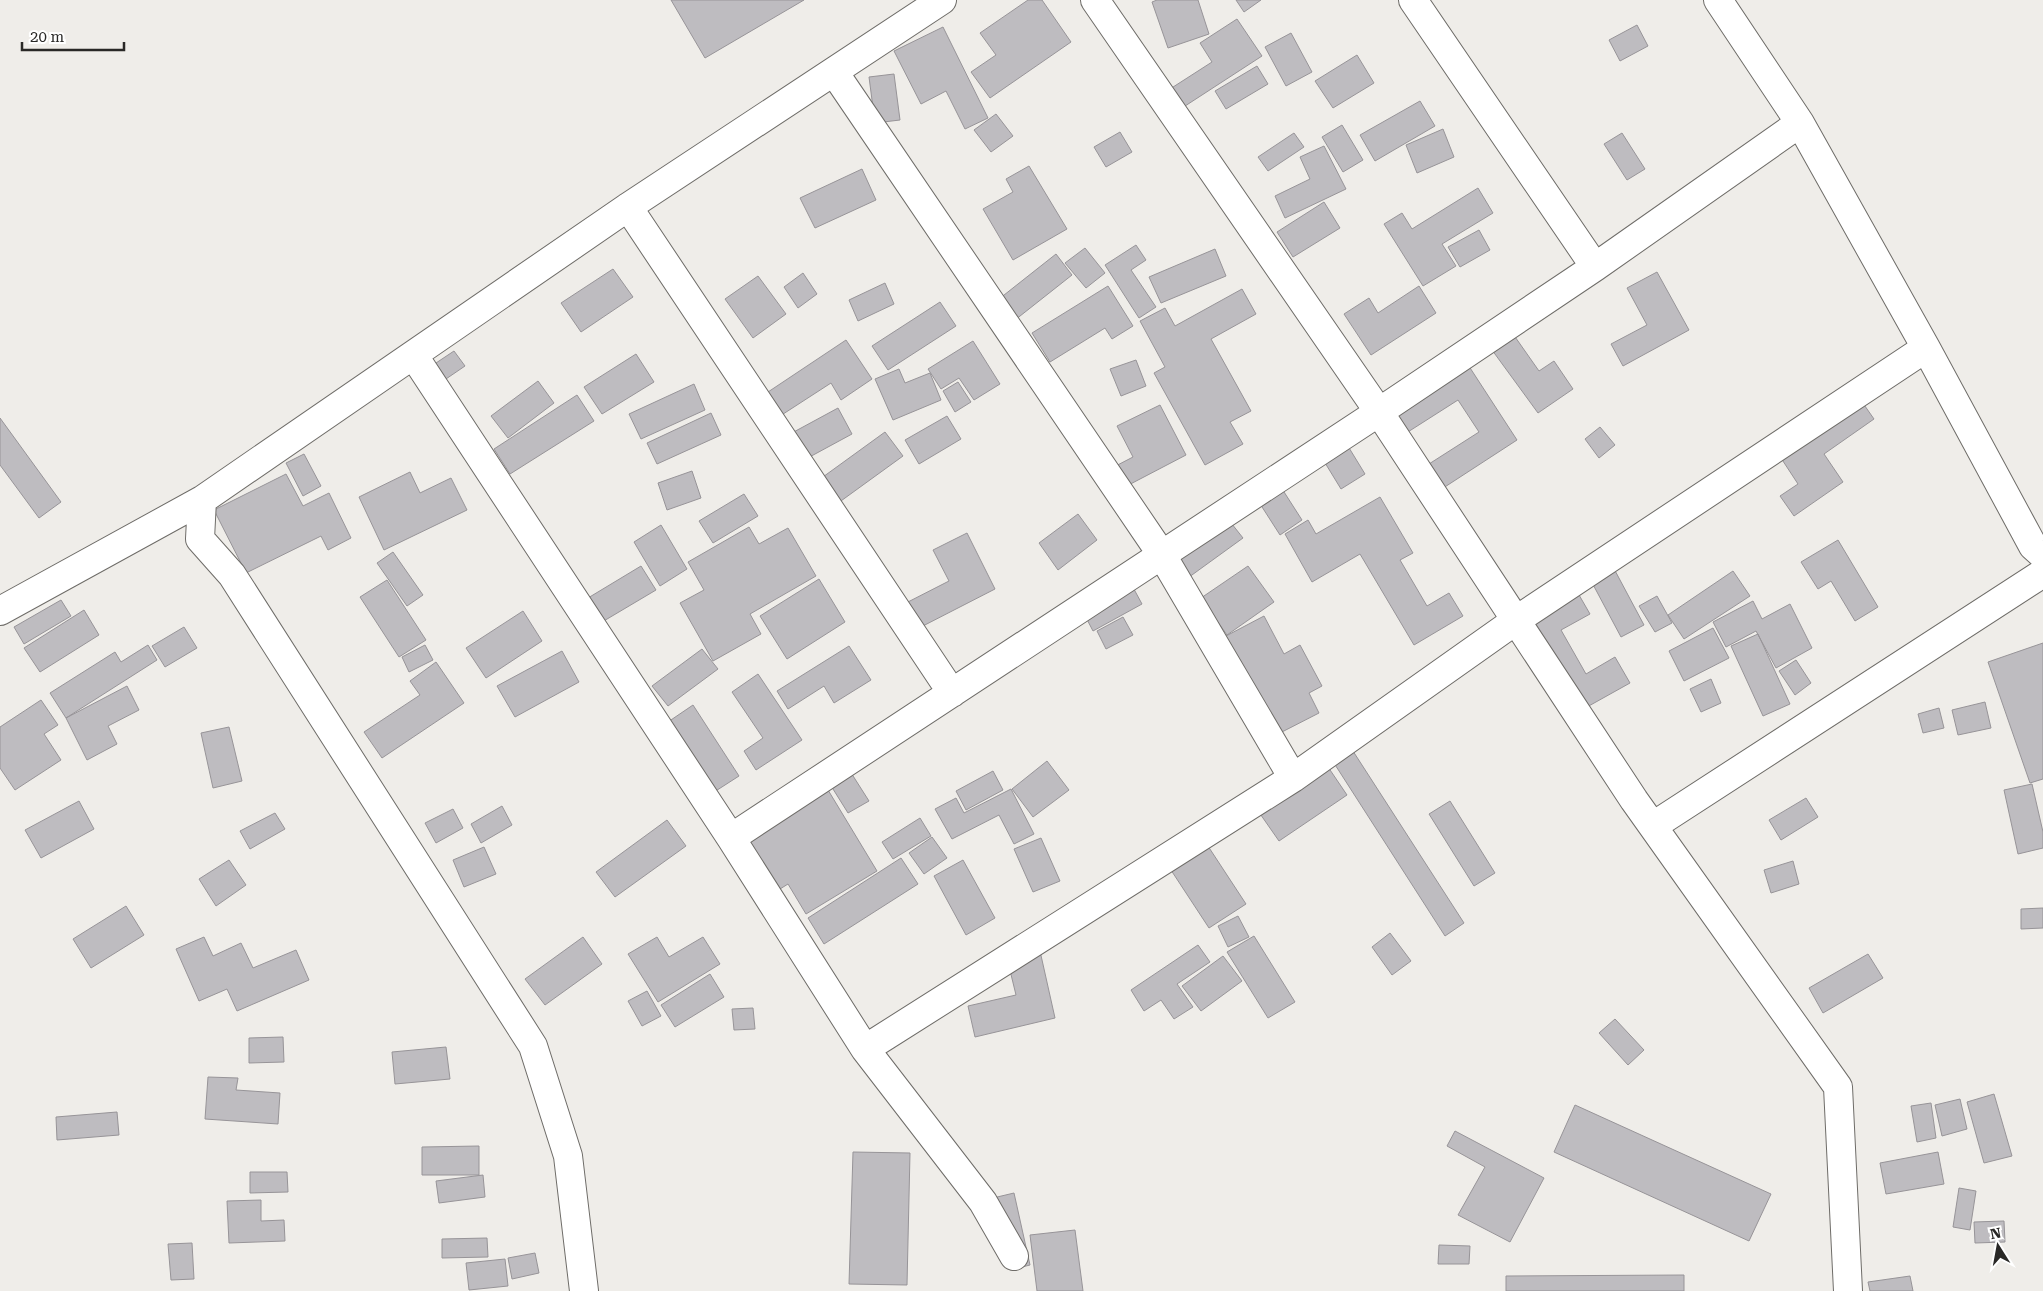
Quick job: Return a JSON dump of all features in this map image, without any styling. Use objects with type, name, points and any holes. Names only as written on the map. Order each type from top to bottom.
[{"type":"street","points":[[0,611],[202,500],[628,207],[942,0]]},
{"type":"street","points":[[1095,0],[1379,412],[1515,621],[1653,826],[1838,1087],[1848,1291]]},
{"type":"street","points":[[1413,0],[1595,268]]},
{"type":"street","points":[[1718,0],[1800,123],[1926,348],[2033,546],[2043,555]]},
{"type":"street","points":[[834,72],[1162,555],[1293,778]]},
{"type":"street","points":[[731,838],[1595,268],[1800,123]]},
{"type":"street","points":[[628,207],[952,693]]},
{"type":"street","points":[[865,1050],[1293,778],[1515,621],[1926,348]]},
{"type":"street","points":[[414,356],[731,838],[865,1050],[983,1202],[1014,1256]]},
{"type":"street","points":[[202,500],[200,539],[232,575],[533,1046],[568,1156],[584,1291]]},
{"type":"street","points":[[1653,826],[2043,573]]},
{"type":"building","points":[[671,0],[804,0],[705,58]]},
{"type":"building","points":[[1028,0],[1042,0],[1071,42],[990,98],[971,72],[996,55],[980,33]]},
{"type":"building","points":[[1157,0],[1198,0],[1209,34],[1168,48],[1152,2]]},
{"type":"building","points":[[1236,0],[1261,0],[1244,12]]},
{"type":"building","points":[[1237,19],[1262,56],[1182,108],[1170,89],[1212,62],[1200,43]]},
{"type":"building","points":[[1637,25],[1648,46],[1620,61],[1609,40]]},
{"type":"building","points":[[943,27],[988,118],[965,129],[946,91],[921,104],[894,51]]},
{"type":"building","points":[[1291,33],[1312,72],[1286,86],[1265,47]]},
{"type":"building","points":[[1357,55],[1374,83],[1333,108],[1315,81]]},
{"type":"building","points":[[1257,66],[1268,84],[1226,109],[1215,91]]},
{"type":"building","points":[[894,74],[900,120],[875,123],[869,77]]},
{"type":"building","points":[[1420,101],[1435,126],[1375,161],[1360,135]]},
{"type":"building","points":[[996,114],[1013,136],[991,152],[974,130]]},
{"type":"building","points":[[1342,125],[1363,160],[1343,172],[1322,137]]},
{"type":"building","points":[[1443,129],[1454,157],[1417,173],[1406,145]]},
{"type":"building","points":[[1120,132],[1132,152],[1106,167],[1094,147]]},
{"type":"building","points":[[1294,133],[1304,147],[1268,171],[1258,157]]},
{"type":"building","points":[[1622,133],[1645,169],[1627,180],[1604,144]]},
{"type":"building","points":[[1324,146],[1346,189],[1285,218],[1275,196],[1310,179],[1300,157]]},
{"type":"building","points":[[1029,166],[1067,229],[1013,260],[983,209],[1013,192],[1006,179]]},
{"type":"building","points":[[862,169],[876,200],[815,228],[800,198]]},
{"type":"building","points":[[1478,188],[1493,213],[1442,244],[1456,266],[1423,286],[1384,224],[1402,213],[1412,229]]},
{"type":"building","points":[[1324,202],[1340,228],[1293,257],[1277,232]]},
{"type":"building","points":[[1479,230],[1490,250],[1460,267],[1448,247]]},
{"type":"building","points":[[1136,245],[1146,260],[1131,270],[1156,307],[1139,318],[1105,265]]},
{"type":"building","points":[[1085,248],[1105,273],[1086,288],[1065,263]]},
{"type":"building","points":[[1215,249],[1226,276],[1161,303],[1149,277]]},
{"type":"building","points":[[1056,254],[1072,275],[1015,320],[999,299]]},
{"type":"building","points":[[613,269],[633,297],[581,332],[561,303]]},
{"type":"building","points":[[1657,272],[1689,330],[1623,366],[1611,344],[1647,325],[1627,288]]},
{"type":"building","points":[[803,273],[817,294],[798,308],[784,287]]},
{"type":"building","points":[[758,276],[786,314],[753,338],[725,299]]},
{"type":"building","points":[[885,283],[894,304],[858,321],[849,300]]},
{"type":"building","points":[[1108,286],[1133,326],[1112,339],[1105,328],[1050,362],[1032,333]]},
{"type":"building","points":[[1419,286],[1436,313],[1371,355],[1344,314],[1369,298],[1378,313]]},
{"type":"building","points":[[1242,289],[1256,314],[1211,339],[1251,411],[1230,422],[1243,444],[1205,465],[1154,373],[1165,367],[1140,321],[1165,308],[1175,326]]},
{"type":"building","points":[[940,302],[956,326],[888,370],[872,346]]},
{"type":"building","points":[[1506,324],[1539,371],[1554,361],[1573,389],[1538,413],[1484,339]]},
{"type":"building","points":[[846,340],[872,379],[841,400],[831,383],[777,418],[762,396]]},
{"type":"building","points":[[973,341],[1000,384],[974,400],[959,378],[941,389],[928,369]]},
{"type":"building","points":[[454,351],[465,366],[443,381],[433,365]]},
{"type":"building","points":[[636,354],[654,382],[602,414],[584,387]]},
{"type":"building","points":[[1461,354],[1517,440],[1434,494],[1418,471],[1479,432],[1458,400],[1400,437],[1380,406]]},
{"type":"building","points":[[1136,360],[1146,386],[1121,396],[1110,369]]},
{"type":"building","points":[[899,369],[905,383],[930,373],[941,400],[893,420],[875,379]]},
{"type":"building","points":[[538,381],[554,403],[508,438],[491,416]]},
{"type":"building","points":[[958,382],[971,402],[955,412],[943,391]]},
{"type":"building","points":[[694,384],[705,410],[641,439],[629,414]]},
{"type":"building","points":[[577,395],[594,421],[510,474],[494,449]]},
{"type":"building","points":[[1860,399],[1874,419],[1824,454],[1843,482],[1794,516],[1780,496],[1798,484],[1779,455]]},
{"type":"building","points":[[1160,405],[1186,455],[1119,490],[1108,470],[1133,457],[1117,426]]},
{"type":"building","points":[[838,408],[852,434],[804,460],[790,434]]},
{"type":"building","points":[[711,413],[721,435],[657,464],[647,443]]},
{"type":"building","points":[[947,416],[961,439],[919,464],[905,440]]},
{"type":"building","points":[[0,418],[61,502],[39,518],[0,465]]},
{"type":"building","points":[[1600,427],[1615,445],[1599,458],[1585,439]]},
{"type":"building","points":[[885,432],[903,456],[834,506],[816,482]]},
{"type":"building","points":[[1343,438],[1365,474],[1341,489],[1319,453]]},
{"type":"building","points":[[304,454],[321,486],[303,496],[286,463]]},
{"type":"building","points":[[692,471],[701,498],[667,510],[658,483]]},
{"type":"building","points":[[410,472],[420,493],[451,478],[467,510],[384,550],[359,497]]},
{"type":"building","points":[[286,474],[303,506],[329,493],[351,538],[328,550],[321,536],[246,573],[214,510]]},
{"type":"building","points":[[1277,481],[1302,520],[1280,535],[1255,496]]},
{"type":"building","points":[[744,494],[758,516],[713,543],[699,521]]},
{"type":"building","points":[[1380,497],[1413,553],[1400,560],[1427,606],[1449,593],[1463,616],[1414,645],[1360,554],[1312,582],[1285,534],[1308,520],[1316,534]]},
{"type":"building","points":[[1078,514],[1097,540],[1058,570],[1039,543]]},
{"type":"building","points":[[1224,514],[1243,538],[1185,580],[1166,556]]},
{"type":"building","points":[[661,525],[687,569],[660,586],[634,542]]},
{"type":"building","points":[[749,527],[759,544],[788,528],[816,576],[750,614],[761,634],[713,661],[680,603],[704,590],[688,562]]},
{"type":"building","points":[[967,533],[995,589],[917,629],[904,604],[949,581],[933,550]]},
{"type":"building","points":[[1838,540],[1878,607],[1855,621],[1831,581],[1818,589],[1801,562]]},
{"type":"building","points":[[393,552],[423,595],[407,606],[377,563]]},
{"type":"building","points":[[1612,565],[1644,625],[1621,637],[1589,577]]},
{"type":"building","points":[[641,566],[656,590],[597,625],[583,601]]},
{"type":"building","points":[[1248,566],[1274,602],[1227,635],[1201,598]]},
{"type":"building","points":[[1733,571],[1750,596],[1684,639],[1668,615]]},
{"type":"building","points":[[819,579],[845,622],[787,659],[760,616]]},
{"type":"building","points":[[387,580],[426,640],[399,657],[360,597]]},
{"type":"building","points":[[1129,580],[1142,604],[1093,631],[1080,606]]},
{"type":"building","points":[[1575,588],[1590,614],[1561,630],[1586,674],[1615,657],[1630,683],[1578,712],[1524,617]]},
{"type":"building","points":[[1657,596],[1672,623],[1655,632],[1639,606]]},
{"type":"building","points":[[61,600],[71,616],[24,644],[14,627]]},
{"type":"building","points":[[1753,601],[1762,619],[1790,604],[1812,648],[1776,668],[1756,631],[1726,647],[1713,622]]},
{"type":"building","points":[[84,610],[99,635],[40,672],[24,648]]},
{"type":"building","points":[[523,611],[542,641],[486,678],[466,648]]},
{"type":"building","points":[[1264,616],[1284,654],[1300,645],[1322,686],[1309,693],[1319,713],[1278,734],[1226,636]]},
{"type":"building","points":[[1123,617],[1133,635],[1106,649],[1097,631]]},
{"type":"building","points":[[184,627],[197,648],[165,667],[152,646]]},
{"type":"building","points":[[1713,628],[1729,658],[1684,681],[1669,651]]},
{"type":"building","points":[[1758,634],[1790,704],[1763,716],[1731,646]]},
{"type":"building","points":[[2043,643],[2043,779],[2030,783],[1988,662]]},
{"type":"building","points":[[148,645],[157,660],[66,718],[50,693],[115,652],[121,662]]},
{"type":"building","points":[[425,645],[433,660],[409,672],[402,657]]},
{"type":"building","points":[[849,646],[871,680],[834,703],[824,686],[788,709],[777,691]]},
{"type":"building","points":[[702,649],[718,669],[668,706],[652,686]]},
{"type":"building","points":[[562,651],[579,682],[515,717],[497,686]]},
{"type":"building","points":[[1796,660],[1811,683],[1795,695],[1779,671]]},
{"type":"building","points":[[436,662],[464,703],[382,758],[364,732],[420,695],[410,681]]},
{"type":"building","points":[[758,674],[802,740],[756,770],[744,751],[763,738],[732,692]]},
{"type":"building","points":[[1711,679],[1721,703],[1701,712],[1690,689]]},
{"type":"building","points":[[127,686],[139,710],[108,726],[117,744],[87,760],[66,718]]},
{"type":"building","points":[[41,700],[58,725],[44,734],[61,760],[15,790],[0,768],[0,727]]},
{"type":"building","points":[[1985,702],[1991,728],[1958,735],[1952,710]]},
{"type":"building","points":[[693,705],[739,776],[711,794],[665,724]]},
{"type":"building","points":[[1939,708],[1944,728],[1923,733],[1918,714]]},
{"type":"building","points":[[229,727],[242,781],[213,788],[201,733]]},
{"type":"building","points":[[1351,748],[1464,923],[1445,936],[1332,760]]},
{"type":"building","points":[[1047,761],[1069,790],[1033,817],[1012,789]]},
{"type":"building","points":[[1324,761],[1347,795],[1279,841],[1256,808]]},
{"type":"building","points":[[848,768],[869,801],[848,813],[828,781]]},
{"type":"building","points":[[993,771],[1003,790],[966,810],[956,791]]},
{"type":"building","points":[[2032,784],[2043,832],[2043,848],[2018,854],[2004,790]]},
{"type":"building","points":[[825,785],[877,871],[806,914],[788,884],[772,894],[738,837]]},
{"type":"building","points":[[1011,789],[1034,834],[1014,844],[999,815],[952,839],[935,809],[956,798],[964,813]]},
{"type":"building","points":[[1806,798],[1818,817],[1781,840],[1769,820]]},
{"type":"building","points":[[79,801],[94,829],[41,858],[25,830]]},
{"type":"building","points":[[1450,801],[1495,873],[1474,886],[1429,814]]},
{"type":"building","points":[[502,806],[512,825],[481,843],[471,824]]},
{"type":"building","points":[[453,809],[463,828],[436,843],[425,823]]},
{"type":"building","points":[[275,813],[285,829],[250,849],[240,831]]},
{"type":"building","points":[[920,818],[931,836],[893,859],[882,842]]},
{"type":"building","points":[[667,820],[686,846],[615,897],[596,872]]},
{"type":"building","points":[[932,837],[947,858],[924,874],[909,853]]},
{"type":"building","points":[[1041,838],[1060,881],[1033,892],[1014,849]]},
{"type":"building","points":[[1204,840],[1246,904],[1209,928],[1167,864]]},
{"type":"building","points":[[484,847],[496,874],[464,887],[453,860]]},
{"type":"building","points":[[901,858],[918,884],[824,944],[808,918]]},
{"type":"building","points":[[229,860],[246,885],[216,906],[199,879]]},
{"type":"building","points":[[963,860],[995,918],[966,935],[934,876]]},
{"type":"building","points":[[1793,861],[1799,884],[1771,893],[1764,870]]},
{"type":"building","points":[[126,906],[144,935],[91,968],[73,939]]},
{"type":"building","points":[[2043,908],[2043,928],[2021,929],[2021,909]]},
{"type":"building","points":[[1238,916],[1249,937],[1228,947],[1218,926]]},
{"type":"building","points":[[1390,933],[1411,961],[1392,975],[1372,947]]},
{"type":"building","points":[[1254,936],[1295,1002],[1268,1018],[1227,952]]},
{"type":"building","points":[[204,937],[213,956],[241,943],[253,968],[296,950],[309,980],[237,1011],[227,989],[199,1001],[176,949]]},
{"type":"building","points":[[583,937],[602,964],[545,1005],[525,979]]},
{"type":"building","points":[[657,937],[669,957],[703,937],[720,964],[658,1002],[628,954]]},
{"type":"building","points":[[1198,945],[1210,962],[1177,984],[1193,1007],[1174,1019],[1161,1000],[1144,1011],[1131,990]]},
{"type":"building","points":[[1040,951],[1055,1018],[975,1037],[968,1006],[1016,995],[1007,958]]},
{"type":"building","points":[[1868,954],[1883,978],[1823,1013],[1809,988]]},
{"type":"building","points":[[1223,956],[1242,981],[1201,1011],[1182,986]]},
{"type":"building","points":[[710,974],[724,997],[675,1027],[661,1005]]},
{"type":"building","points":[[647,991],[661,1016],[642,1026],[628,1001]]},
{"type":"building","points":[[753,1008],[755,1029],[734,1030],[732,1009]]},
{"type":"building","points":[[1615,1019],[1644,1050],[1628,1065],[1599,1033]]},
{"type":"building","points":[[283,1037],[284,1062],[249,1063],[249,1038]]},
{"type":"building","points":[[446,1047],[450,1079],[395,1084],[392,1052]]},
{"type":"building","points":[[208,1077],[238,1078],[236,1090],[280,1093],[278,1124],[205,1119]]},
{"type":"building","points":[[1994,1094],[2012,1156],[1984,1163],[1967,1102]]},
{"type":"building","points":[[1960,1099],[1967,1129],[1942,1136],[1935,1105]]},
{"type":"building","points":[[1931,1103],[1936,1138],[1917,1142],[1911,1106]]},
{"type":"building","points":[[1575,1105],[1771,1194],[1749,1241],[1554,1152]]},
{"type":"building","points":[[117,1112],[119,1135],[57,1140],[56,1117]]},
{"type":"building","points":[[1455,1131],[1544,1178],[1510,1242],[1458,1215],[1485,1167],[1447,1146]]},
{"type":"building","points":[[479,1146],[479,1175],[422,1175],[422,1147]]},
{"type":"building","points":[[853,1152],[910,1153],[907,1285],[849,1284]]},
{"type":"building","points":[[1938,1152],[1944,1184],[1886,1194],[1880,1163]]},
{"type":"building","points":[[250,1172],[287,1172],[288,1192],[250,1193]]},
{"type":"building","points":[[483,1175],[485,1197],[439,1203],[436,1181]]},
{"type":"building","points":[[1959,1188],[1976,1191],[1970,1230],[1953,1227]]},
{"type":"building","points":[[1014,1193],[1030,1265],[1010,1270],[993,1198]]},
{"type":"building","points":[[261,1200],[261,1221],[284,1220],[285,1241],[229,1243],[227,1201]]},
{"type":"building","points":[[2004,1221],[2005,1242],[1975,1243],[1974,1222]]},
{"type":"building","points":[[1075,1230],[1083,1291],[1037,1291],[1030,1235]]},
{"type":"building","points":[[487,1238],[488,1257],[442,1258],[442,1239]]},
{"type":"building","points":[[192,1243],[194,1279],[171,1280],[168,1244]]},
{"type":"building","points":[[1439,1245],[1470,1246],[1469,1264],[1438,1264]]},
{"type":"building","points":[[535,1253],[539,1273],[512,1279],[508,1258]]},
{"type":"building","points":[[505,1259],[508,1286],[469,1290],[466,1263]]},
{"type":"building","points":[[1684,1275],[1684,1291],[1506,1291],[1506,1276]]},
{"type":"building","points":[[1910,1276],[1913,1291],[1870,1291],[1868,1282]]}]
